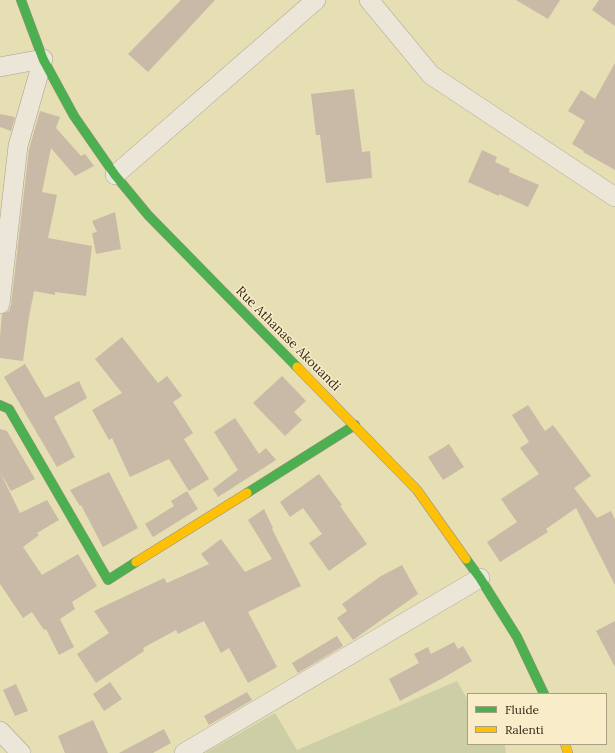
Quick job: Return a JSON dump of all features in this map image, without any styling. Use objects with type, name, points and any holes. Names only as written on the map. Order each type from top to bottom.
[{"type":"street","name":"Rue Athanase Akouandi","points":[[21,0],[43,59],[74,116],[115,175],[148,215],[417,490],[480,578],[517,637],[544,693]]},
{"type":"street","points":[[115,175],[316,0]]},
{"type":"street","points":[[369,0],[431,75],[615,197]]},
{"type":"street","points":[[0,67],[43,59],[18,146],[0,304]]},
{"type":"street","points":[[0,405],[9,409],[108,580],[355,425]]},
{"type":"street","points":[[184,753],[480,578]]},
{"type":"street","points":[[0,731],[21,753]]},
{"type":"shaded area","points":[[0,0],[615,0],[615,753],[0,753]]},
{"type":"green space","points":[[457,681],[467,697],[467,745],[505,745],[506,753],[205,753],[275,713],[297,750]]},
{"type":"building","points":[[181,0],[215,0],[148,72],[128,54]]},
{"type":"building","points":[[516,0],[560,0],[548,19]]},
{"type":"building","points":[[599,0],[615,0],[615,26],[592,10]]},
{"type":"building","points":[[615,63],[615,170],[572,144],[585,121],[568,111],[581,90],[595,99]]},
{"type":"building","points":[[354,89],[362,152],[370,151],[372,178],[326,183],[320,135],[316,135],[311,94]]},
{"type":"building","points":[[40,111],[60,117],[56,128],[81,156],[85,154],[94,166],[75,176],[51,148],[42,192],[57,195],[48,238],[92,246],[86,296],[55,292],[55,295],[34,291],[23,361],[0,358],[0,337],[2,314],[9,311],[11,305],[29,149]]},
{"type":"building","points":[[0,114],[15,117],[11,131],[0,127]]},
{"type":"building","points":[[482,150],[497,157],[495,162],[510,169],[509,172],[539,185],[528,207],[468,182]]},
{"type":"building","points":[[115,212],[121,249],[96,254],[92,233],[97,232],[92,221]]},
{"type":"building","points":[[122,337],[158,383],[167,376],[182,396],[173,402],[193,433],[184,439],[209,479],[189,491],[169,459],[130,477],[112,438],[109,440],[92,410],[122,393],[95,359]]},
{"type":"building","points":[[25,364],[45,398],[79,381],[87,398],[54,417],[75,457],[57,467],[4,377]]},
{"type":"building","points":[[282,376],[306,401],[294,412],[302,420],[285,436],[253,403]]},
{"type":"building","points":[[528,405],[545,431],[553,425],[591,476],[574,488],[597,518],[611,511],[615,520],[615,585],[576,508],[546,529],[548,532],[500,562],[487,542],[517,522],[501,499],[539,474],[520,448],[529,442],[512,415]]},
{"type":"building","points":[[235,418],[259,454],[266,448],[276,460],[218,497],[213,489],[238,470],[214,432]]},
{"type":"building","points":[[0,429],[7,431],[35,479],[11,491],[0,472]]},
{"type":"building","points":[[449,444],[464,467],[443,480],[428,457]]},
{"type":"building","points":[[0,472],[20,513],[47,500],[59,520],[37,533],[39,535],[23,547],[42,575],[78,554],[97,586],[72,602],[75,609],[60,619],[74,647],[59,655],[46,629],[44,630],[32,612],[23,618],[0,584]]},
{"type":"building","points":[[109,472],[138,528],[103,547],[81,505],[80,506],[70,490]]},
{"type":"building","points":[[319,474],[342,505],[340,506],[367,544],[329,571],[309,543],[322,534],[303,508],[290,517],[280,502]]},
{"type":"building","points":[[187,491],[198,509],[153,537],[145,524],[174,506],[171,501]]},
{"type":"building","points":[[264,509],[273,528],[272,529],[301,586],[248,612],[277,667],[248,683],[229,648],[221,653],[204,621],[178,634],[176,630],[143,648],[144,651],[96,683],[77,654],[109,633],[94,611],[164,578],[167,583],[209,564],[201,554],[221,539],[245,572],[272,559],[248,520]]},
{"type":"building","points":[[402,565],[418,594],[353,640],[337,618],[347,611],[342,604],[381,576]]},
{"type":"building","points":[[615,621],[615,667],[596,631]]},
{"type":"building","points":[[337,636],[343,646],[298,673],[292,663]]},
{"type":"building","points":[[454,642],[458,649],[463,646],[472,661],[400,701],[389,679],[419,663],[414,654],[428,647],[431,654]]},
{"type":"building","points":[[110,682],[122,699],[104,711],[93,694]]},
{"type":"building","points":[[16,684],[28,711],[15,716],[3,690]]},
{"type":"building","points":[[247,692],[252,700],[209,725],[204,716]]},
{"type":"building","points":[[93,720],[108,753],[65,753],[58,736]]},
{"type":"building","points":[[164,729],[171,743],[153,753],[119,753]]},
{"type":"traffic: fast","points":[[21,0],[43,59],[74,116],[115,175],[148,215],[297,367]]},
{"type":"traffic: fast","points":[[0,405],[9,409],[108,580],[136,562]]},
{"type":"traffic: fast","points":[[247,493],[355,425]]},
{"type":"traffic: fast","points":[[466,559],[480,578],[517,637],[544,693]]},
{"type":"traffic: slow","points":[[297,367],[417,490],[466,559]]},
{"type":"traffic: slow","points":[[136,562],[247,493]]},
{"type":"traffic: slow","points":[[565,745],[568,753]]}]
